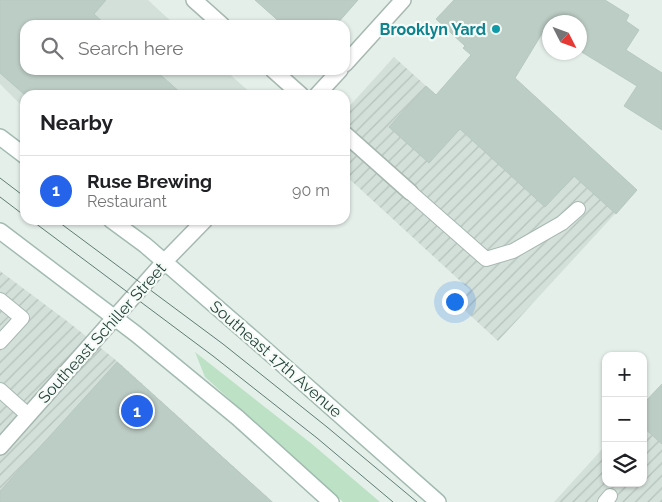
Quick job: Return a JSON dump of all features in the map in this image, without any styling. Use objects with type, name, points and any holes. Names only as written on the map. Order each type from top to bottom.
[{"type":"street","points":[[194,0],[216,20]]},
{"type":"street","points":[[350,58],[403,0]]},
{"type":"street","points":[[279,75],[295,90]]},
{"type":"street","points":[[322,90],[335,75]]},
{"type":"street","points":[[0,137],[20,152]]},
{"type":"street","points":[[350,138],[410,192]]},
{"type":"street","name":"Southeast 17th Avenue","points":[[118,225],[145,245],[438,502]]},
{"type":"street","name":"Southeast Schiller Street","points":[[0,447],[164,262],[200,225]]},
{"type":"street","points":[[0,231],[136,334],[238,418],[331,502]]},
{"type":"lane","points":[[410,192],[486,259],[513,251],[562,223],[578,210]]},
{"type":"lane","points":[[0,300],[22,318],[0,342]]},
{"type":"lane","points":[[0,390],[28,415]]},
{"type":"shaded area","points":[[0,0],[148,0],[170,20],[20,20],[20,75],[231,75],[247,90],[20,90],[20,104],[0,84]]},
{"type":"shaded area","points":[[480,47],[637,190],[498,341],[458,304],[470,290],[350,180],[350,105],[394,57],[436,95]]},
{"type":"shaded area","points":[[0,271],[117,361],[273,502],[0,502]]},
{"type":"shaded area","points":[[662,384],[662,502],[554,502],[602,449],[602,487],[647,487],[647,400]]},
{"type":"green space","points":[[195,352],[312,444],[380,502],[343,502],[205,377]]},
{"type":"building","points":[[0,0],[106,0],[94,14],[101,20],[20,20],[20,75],[161,75],[177,90],[20,91],[0,73]]},
{"type":"building","points":[[255,0],[358,0],[340,20],[277,20]]},
{"type":"building","points":[[454,0],[605,0],[629,15],[626,21],[639,30],[626,50],[662,73],[662,130],[624,106],[637,86],[587,55],[587,15],[542,15],[542,34],[515,78],[637,190],[616,214],[574,176],[545,207],[460,129],[429,163],[389,127],[426,86],[436,95],[471,55],[463,48],[465,46],[436,19]]},
{"type":"building","points":[[117,362],[272,502],[0,502],[0,491]]},
{"type":"building","points":[[662,384],[662,444],[647,431],[647,400]]},
{"type":"tram line","points":[[0,178],[20,193]]},
{"type":"tram line","points":[[0,197],[20,212]]},
{"type":"tram line","points":[[38,225],[213,356],[317,438],[393,502]]},
{"type":"tram line","points":[[63,225],[223,344],[417,502]]},
{"type":"place","name":"Brooklyn Yard","points":[[496,29]]},
{"type":"place","name":"Ruse Brewing","points":[[137,411]]}]
